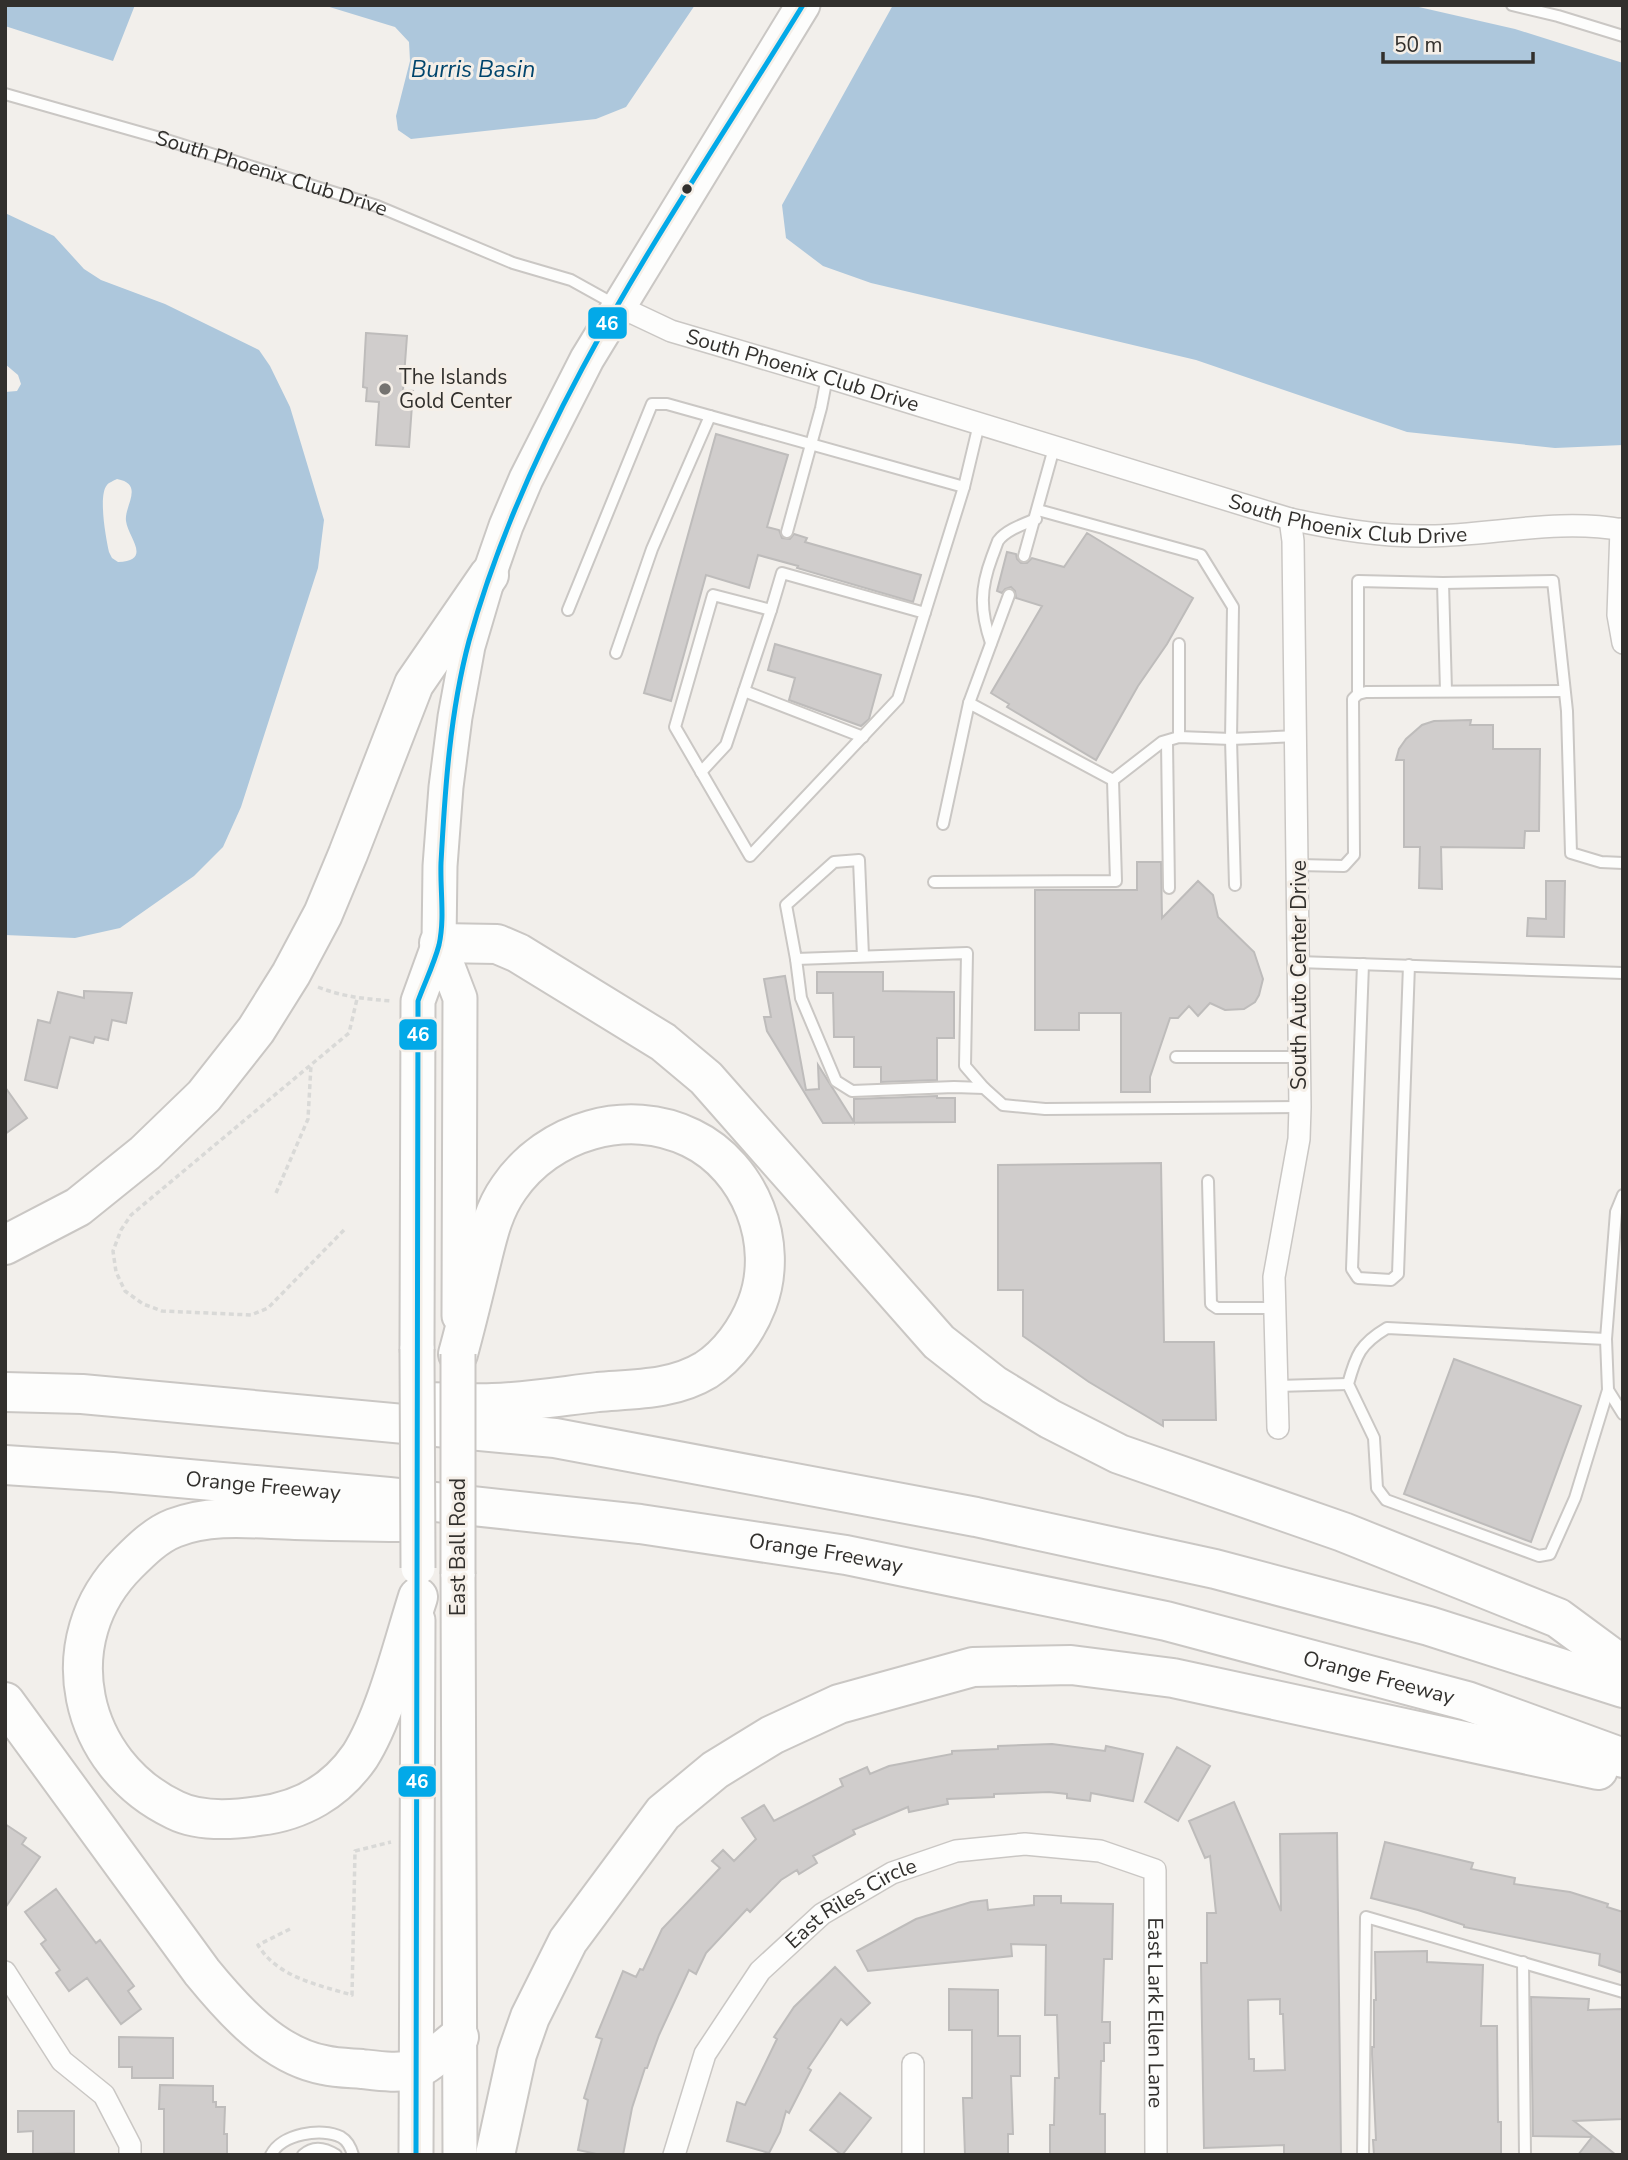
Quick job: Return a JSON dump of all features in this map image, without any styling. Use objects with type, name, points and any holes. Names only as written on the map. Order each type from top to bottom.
[{"type":"highway","points":[[5,1245],[78,1207],[145,1153],[204,1096],[256,1030],[291,974],[323,914],[414,684],[489,575]]},
{"type":"highway","points":[[439,943],[497,944],[518,953],[663,1042],[706,1078],[939,1342],[994,1385],[1050,1419],[1119,1454],[1343,1532],[1558,1618],[1623,1666]]},
{"type":"highway","points":[[5,1392],[494,1403],[656,1388],[706,1370],[732,1346],[752,1316],[761,1295],[765,1247],[760,1223],[749,1196],[736,1175],[715,1153],[691,1137],[652,1126],[613,1125],[586,1130],[565,1138],[542,1151],[524,1168],[494,1213],[458,1354]]},
{"type":"highway","points":[[82,1394],[555,1438],[962,1514],[1228,1572],[1429,1626],[1623,1688]]},
{"type":"highway","name":"Orange Freeway","points":[[5,1465],[348,1493],[640,1524],[846,1555],[1166,1621],[1467,1701],[1623,1758]]},
{"type":"highway","points":[[418,1582],[379,1718],[360,1755],[337,1783],[311,1802],[274,1814],[239,1819],[202,1817],[177,1812],[129,1780],[102,1743],[91,1721],[84,1693],[82,1662],[86,1634],[99,1600],[111,1581],[126,1565],[148,1544],[173,1528],[215,1518],[640,1524]]},
{"type":"highway","points":[[495,2155],[517,2054],[530,2017],[568,1941],[663,1813],[715,1770],[772,1735],[839,1704],[972,1667],[1071,1665],[1173,1678],[1623,1775]]},
{"type":"highway","points":[[5,1702],[201,1972],[249,2024],[297,2056],[323,2065],[391,2072],[418,2068],[459,2037]]},
{"type":"main road","name":"East Ball Road","points":[[416,2155],[418,1001],[439,943],[440,866],[455,717],[468,646],[489,575],[506,526],[544,440],[618,306],[803,5]]},
{"type":"main road","name":"East Ball Road","points":[[439,943],[460,999],[460,2155]]},
{"type":"street","name":"South Phoenix Club Drive","points":[[618,306],[671,331],[1290,519],[1348,532],[1430,536],[1591,524],[1622,530]]},
{"type":"street","name":"South Auto Center Drive","points":[[1278,1428],[1274,1277],[1299,1139],[1300,1107],[1297,736],[1293,541],[1290,519]]},
{"type":"street","points":[[1622,530],[1618,615],[1622,640]]},
{"type":"street","name":"East Riles Circle","points":[[674,2155],[705,2054],[760,1971],[822,1914],[892,1873],[956,1851],[1025,1844],[1100,1851],[1154,1870]]},
{"type":"street","name":"East Lark Ellen Lane","points":[[1154,1870],[1156,2155]]},
{"type":"street","points":[[5,1972],[62,2061],[104,2095],[130,2146],[130,2155]]},
{"type":"street","points":[[913,2064],[914,2155]]},
{"type":"lane","points":[[1512,5],[1623,36]]},
{"type":"lane","name":"South Phoenix Club Drive","points":[[5,94],[160,138],[377,206],[513,263],[571,280],[618,306]]},
{"type":"lane","points":[[787,532],[827,377]]},
{"type":"lane","points":[[568,610],[652,404],[667,404],[964,487]]},
{"type":"lane","points":[[616,653],[652,549],[710,416]]},
{"type":"lane","points":[[771,610],[713,595],[675,727],[750,856],[898,699],[964,487],[979,424]]},
{"type":"lane","points":[[1024,556],[1054,448]]},
{"type":"lane","points":[[991,643],[982,602],[985,578],[999,541],[1037,514],[1201,555],[1233,607],[1231,739],[1235,885]]},
{"type":"lane","points":[[701,772],[726,745],[782,573],[780,561]]},
{"type":"lane","points":[[782,573],[925,613]]},
{"type":"lane","points":[[1358,694],[1358,581],[1553,581],[1567,711],[1571,853],[1601,862],[1623,863]]},
{"type":"lane","points":[[1443,583],[1446,691]]},
{"type":"lane","points":[[943,824],[969,703],[1009,595]]},
{"type":"lane","points":[[1179,644],[1179,737]]},
{"type":"lane","points":[[744,691],[863,737]]},
{"type":"lane","points":[[1298,865],[1344,866],[1354,855],[1353,699],[1358,694],[1564,691]]},
{"type":"lane","points":[[969,703],[1113,780]]},
{"type":"lane","points":[[1113,780],[1162,742],[1179,737],[1231,739],[1297,736]]},
{"type":"lane","points":[[1167,742],[1169,888]]},
{"type":"lane","points":[[934,882],[1116,881],[1113,780]]},
{"type":"lane","points":[[863,956],[859,860],[834,863],[786,905],[801,999],[836,1081],[852,1091],[984,1088]]},
{"type":"lane","points":[[796,959],[967,953],[965,1066],[1003,1105],[1045,1109],[1300,1107]]},
{"type":"lane","points":[[1298,962],[1623,973]]},
{"type":"lane","points":[[1363,964],[1352,1269],[1358,1278],[1391,1280],[1398,1274],[1409,965]]},
{"type":"lane","points":[[1176,1057],[1299,1057]]},
{"type":"lane","points":[[1208,1181],[1211,1304],[1217,1308],[1275,1308]]},
{"type":"lane","points":[[1606,1339],[1387,1328],[1370,1338],[1356,1356],[1348,1384],[1374,1438],[1377,1488],[1386,1500],[1539,1556],[1550,1554],[1575,1498],[1608,1390],[1606,1339],[1616,1212],[1623,1195]]},
{"type":"lane","points":[[1277,1386],[1348,1384]]},
{"type":"lane","points":[[1608,1390],[1623,1414]]},
{"type":"lane","points":[[1363,2155],[1366,1917],[1623,1992]]},
{"type":"lane","points":[[1524,1962],[1525,2155]]},
{"type":"lane","points":[[271,2155],[283,2142],[320,2133],[343,2137],[351,2146],[354,2155]]},
{"type":"lane","points":[[303,2155],[310,2149],[318,2148],[336,2155]]},
{"type":"path","points":[[291,974],[335,994],[357,999],[418,1001]]},
{"type":"path","points":[[344,1230],[268,1308],[251,1315],[162,1311],[143,1304],[125,1290],[116,1272],[113,1251],[121,1230],[131,1215],[349,1033],[357,999]]},
{"type":"path","points":[[276,1192],[307,1119],[311,1065]]},
{"type":"path","points":[[290,1929],[258,1945],[266,1959],[300,1979],[352,1995],[355,1851],[384,1842],[418,1839]]},
{"type":"water","points":[[5,5],[135,5],[113,61],[5,26]]},
{"type":"water","name":"Burris Basin","points":[[323,5],[695,5],[626,107],[596,119],[411,139],[398,130],[396,116],[410,61],[409,42],[395,27]]},
{"type":"water","points":[[893,5],[1410,5],[1515,29],[1623,63],[1623,445],[1555,448],[1407,432],[1196,360],[871,283],[823,266],[786,238],[782,205]]},
{"type":"water","points":[[5,213],[54,236],[84,269],[101,280],[165,304],[259,350],[290,407],[324,520],[318,568],[241,807],[223,847],[194,876],[120,928],[75,938],[5,935],[5,392],[17,391],[21,384],[18,375],[5,364]],"holes":[[[117,479],[125,482],[132,491],[126,521],[136,553],[134,557],[118,562],[109,552],[103,498],[109,483]]]},
{"type":"building","name":"The Islands Gold Center","points":[[366,333],[407,336],[403,390],[413,391],[409,447],[376,445],[379,402],[366,401],[367,388],[363,387]]},
{"type":"building","points":[[716,434],[788,455],[767,527],[779,530],[782,538],[790,539],[794,534],[807,538],[805,542],[921,575],[913,602],[758,555],[749,588],[706,575],[671,701],[644,693]]},
{"type":"building","points":[[1087,533],[1193,598],[1096,760],[1007,707],[1009,704],[991,693],[1042,606],[1016,598],[1011,587],[1002,593],[997,591],[1007,552],[1016,554],[1021,563],[1027,563],[1032,558],[1064,567]]},
{"type":"building","points":[[775,644],[881,675],[869,719],[861,726],[789,700],[795,678],[768,670]]},
{"type":"building","points":[[1471,720],[1470,725],[1493,725],[1493,749],[1540,749],[1539,831],[1525,831],[1524,848],[1441,847],[1442,889],[1419,888],[1420,847],[1404,847],[1404,760],[1396,760],[1399,749],[1422,725],[1434,721]]},
{"type":"building","points":[[1137,862],[1161,862],[1162,918],[1198,881],[1213,895],[1218,917],[1254,952],[1263,979],[1255,1002],[1244,1009],[1225,1010],[1210,1003],[1198,1016],[1189,1006],[1178,1018],[1170,1018],[1150,1077],[1150,1092],[1121,1092],[1121,1013],[1079,1013],[1079,1030],[1035,1030],[1035,890],[1137,890]]},
{"type":"building","points":[[1546,881],[1565,881],[1564,937],[1527,936],[1528,918],[1546,919]]},
{"type":"building","points":[[817,972],[883,972],[883,991],[954,992],[954,1038],[937,1038],[937,1080],[881,1082],[881,1067],[854,1067],[854,1037],[834,1037],[833,993],[817,993]]},
{"type":"building","points":[[785,976],[806,1090],[819,1089],[818,1065],[854,1122],[854,1099],[937,1096],[955,1098],[955,1122],[823,1123],[767,1031],[764,1017],[771,1017],[764,979]]},
{"type":"building","points":[[84,991],[132,993],[126,1023],[112,1020],[108,1040],[95,1037],[93,1043],[70,1037],[57,1088],[25,1080],[38,1020],[50,1023],[58,992],[84,998]]},
{"type":"building","points":[[5,1087],[27,1118],[5,1134]]},
{"type":"building","points":[[1161,1163],[1164,1342],[1214,1342],[1216,1420],[1163,1420],[1163,1426],[1089,1382],[1023,1336],[1023,1290],[998,1290],[998,1165]]},
{"type":"building","points":[[1454,1359],[1581,1406],[1531,1542],[1404,1494]]},
{"type":"building","points":[[1052,1744],[1105,1751],[1106,1746],[1143,1754],[1133,1801],[1091,1793],[1090,1801],[1049,1792],[994,1794],[994,1797],[947,1799],[948,1804],[909,1812],[908,1807],[853,1830],[855,1834],[813,1856],[817,1863],[799,1874],[797,1870],[781,1880],[750,1912],[747,1909],[706,1953],[696,1974],[689,1970],[645,2068],[632,2108],[623,2155],[601,2155],[578,2150],[588,2100],[584,2098],[602,2039],[596,2037],[623,1971],[636,1977],[640,1969],[643,1970],[662,1929],[720,1868],[712,1861],[723,1850],[734,1861],[756,1839],[742,1818],[764,1805],[774,1821],[843,1786],[840,1779],[867,1767],[870,1774],[889,1766],[952,1754],[952,1751]]},
{"type":"building","points":[[1177,1747],[1210,1766],[1178,1821],[1145,1802]]},
{"type":"building","points":[[1234,1802],[1281,1911],[1280,1834],[1337,1833],[1341,2155],[1284,2155],[1284,2145],[1204,2148],[1201,1963],[1207,1963],[1207,1913],[1216,1913],[1210,1856],[1205,1858],[1189,1821]],"holes":[[[1280,1999],[1280,2014],[1283,2014],[1285,2070],[1254,2071],[1254,2059],[1249,2059],[1248,2000]]]},
{"type":"building","points":[[5,1824],[26,1838],[22,1844],[40,1857],[5,1908]]},
{"type":"building","points":[[1385,1842],[1473,1863],[1471,1869],[1515,1878],[1514,1884],[1570,1892],[1608,1904],[1607,1907],[1623,1912],[1623,1973],[1599,1965],[1600,1954],[1464,1927],[1418,1910],[1371,1898]]},
{"type":"building","points":[[56,1889],[96,1943],[100,1940],[134,1986],[128,1991],[141,2009],[121,2024],[87,1978],[69,1991],[56,1973],[60,1970],[41,1944],[46,1940],[25,1912]]},
{"type":"building","points":[[1034,1896],[1061,1896],[1061,1903],[1113,1904],[1112,1959],[1104,1959],[1102,2022],[1110,2022],[1110,2043],[1104,2043],[1104,2061],[1101,2061],[1100,2114],[1105,2114],[1105,2154],[1050,2154],[1055,2078],[1059,2078],[1057,2015],[1045,2015],[1046,1945],[1011,1944],[1012,1956],[868,1971],[857,1951],[916,1919],[971,1902],[987,1900],[988,1910],[1034,1905]]},
{"type":"building","points":[[1427,1951],[1427,1962],[1483,1965],[1481,2026],[1497,2026],[1501,2155],[1374,2155],[1373,2140],[1376,2140],[1372,2047],[1376,2000],[1375,1952]]},
{"type":"building","points":[[835,1967],[870,2003],[847,2025],[841,2019],[808,2068],[811,2070],[789,2113],[786,2111],[780,2132],[769,2153],[727,2141],[737,2102],[745,2105],[777,2039],[774,2037],[794,2007]]},
{"type":"building","points":[[949,1989],[998,1990],[998,2036],[1020,2036],[1020,2076],[1011,2076],[1013,2134],[1008,2134],[1008,2155],[965,2155],[963,2098],[972,2098],[972,2030],[949,2030]]},
{"type":"building","points":[[1531,1997],[1589,1999],[1588,2010],[1623,2009],[1623,2119],[1574,2121],[1616,2155],[1578,2155],[1592,2137],[1533,2136]]},
{"type":"building","points":[[119,2037],[173,2038],[173,2078],[132,2078],[132,2067],[119,2067]]},
{"type":"building","points":[[160,2085],[213,2086],[213,2102],[216,2102],[216,2107],[225,2107],[224,2134],[227,2134],[227,2155],[164,2155],[164,2109],[159,2109]]},
{"type":"building","points":[[840,2093],[871,2118],[842,2155],[810,2130]]},
{"type":"building","points":[[18,2111],[74,2111],[74,2153],[33,2154],[33,2131],[18,2132]]},
{"type":"transit line","name":"46","points":[[416,2155],[418,1001],[435,959],[441,935],[444,807],[457,695],[469,641],[497,555],[531,472],[570,391],[660,234],[803,5]]},
{"type":"place","name":"The Islands Gold Center","points":[[385,389]]}]
